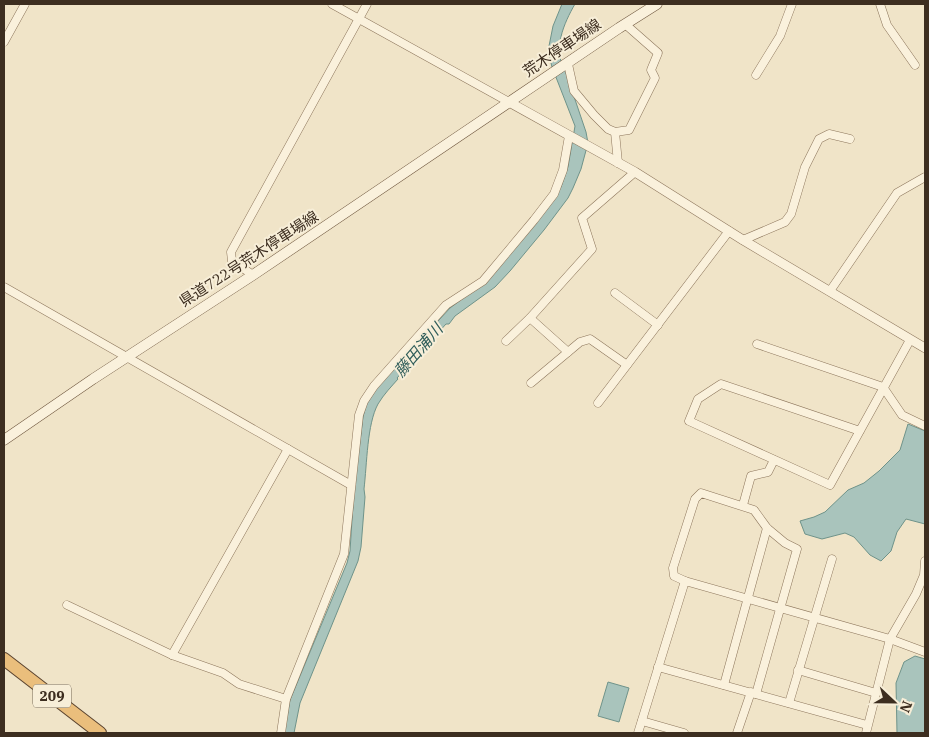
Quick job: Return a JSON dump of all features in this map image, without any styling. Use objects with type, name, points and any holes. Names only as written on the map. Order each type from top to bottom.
[{"type":"highway","name":"209","points":[[4,659],[100,733]]},
{"type":"main road","name":"荒木停車場線","points":[[509,102],[657,4]]},
{"type":"main road","name":"県道722号荒木停車場線","points":[[4,440],[509,102]]},
{"type":"street","points":[[4,42],[25,4]]},
{"type":"street","points":[[332,4],[636,172],[743,240],[925,348]]},
{"type":"street","points":[[253,275],[232,262],[231,252],[367,4]]},
{"type":"street","points":[[756,75],[780,36],[792,4]]},
{"type":"street","points":[[880,4],[887,25],[915,65]]},
{"type":"street","points":[[568,64],[574,91],[594,115],[608,129],[615,132],[629,130],[656,78],[651,70],[658,53],[626,24]]},
{"type":"street","points":[[615,132],[618,163]]},
{"type":"street","points":[[743,240],[788,219],[805,167],[819,139],[830,134],[850,139]]},
{"type":"street","points":[[281,733],[286,699],[343,560],[359,415],[364,401],[374,386],[446,305],[483,281],[534,220],[554,194],[563,170],[569,136]]},
{"type":"street","points":[[506,341],[530,318],[592,249],[582,218],[636,172]]},
{"type":"street","points":[[830,292],[897,193],[925,177]]},
{"type":"street","points":[[598,403],[730,231]]},
{"type":"street","points":[[4,287],[351,485]]},
{"type":"street","points":[[615,293],[658,325]]},
{"type":"street","points":[[530,318],[568,352]]},
{"type":"street","points":[[531,384],[580,342],[590,339],[627,365]]},
{"type":"street","points":[[860,431],[721,384],[698,398],[689,421],[830,485],[873,409],[883,387],[910,340]]},
{"type":"street","points":[[757,344],[883,387],[902,415],[925,426]]},
{"type":"street","points":[[172,655],[288,449]]},
{"type":"street","points":[[743,506],[751,476],[768,472],[774,460]]},
{"type":"street","points":[[737,733],[753,693],[780,607],[796,549],[785,543],[767,528],[754,510],[701,493],[695,499],[673,568],[674,576],[685,581],[780,607],[890,639],[925,652]]},
{"type":"street","points":[[724,685],[767,528]]},
{"type":"street","points":[[788,703],[832,559]]},
{"type":"street","points":[[658,666],[788,703],[867,729],[890,639],[916,594],[924,575],[925,561]]},
{"type":"street","points":[[638,733],[685,581]]},
{"type":"street","points":[[67,605],[172,655],[223,673],[239,684],[286,699]]},
{"type":"street","points":[[798,670],[876,693]]},
{"type":"street","points":[[642,720],[684,733]]},
{"type":"water","name":"藤田浦川","points":[[562,4],[575,4],[561,37],[560,54],[561,62],[586,132],[588,143],[581,169],[568,198],[510,271],[495,287],[455,316],[449,324],[446,324],[397,378],[378,404],[374,412],[368,445],[361,547],[358,561],[300,703],[294,733],[284,733],[290,700],[347,563],[350,551],[354,489],[366,405],[376,389],[450,308],[490,278],[547,209],[561,187],[568,167],[575,126],[552,67],[548,51],[553,26]]},
{"type":"water","points":[[908,424],[925,431],[925,524],[906,519],[897,532],[891,551],[881,561],[870,555],[854,537],[845,533],[822,539],[805,534],[800,521],[825,512],[848,490],[864,483],[879,471],[900,450]]},
{"type":"water","points":[[915,656],[925,659],[925,733],[897,733],[896,683],[904,662]]},
{"type":"water","points":[[608,682],[629,688],[619,722],[598,716]]}]
